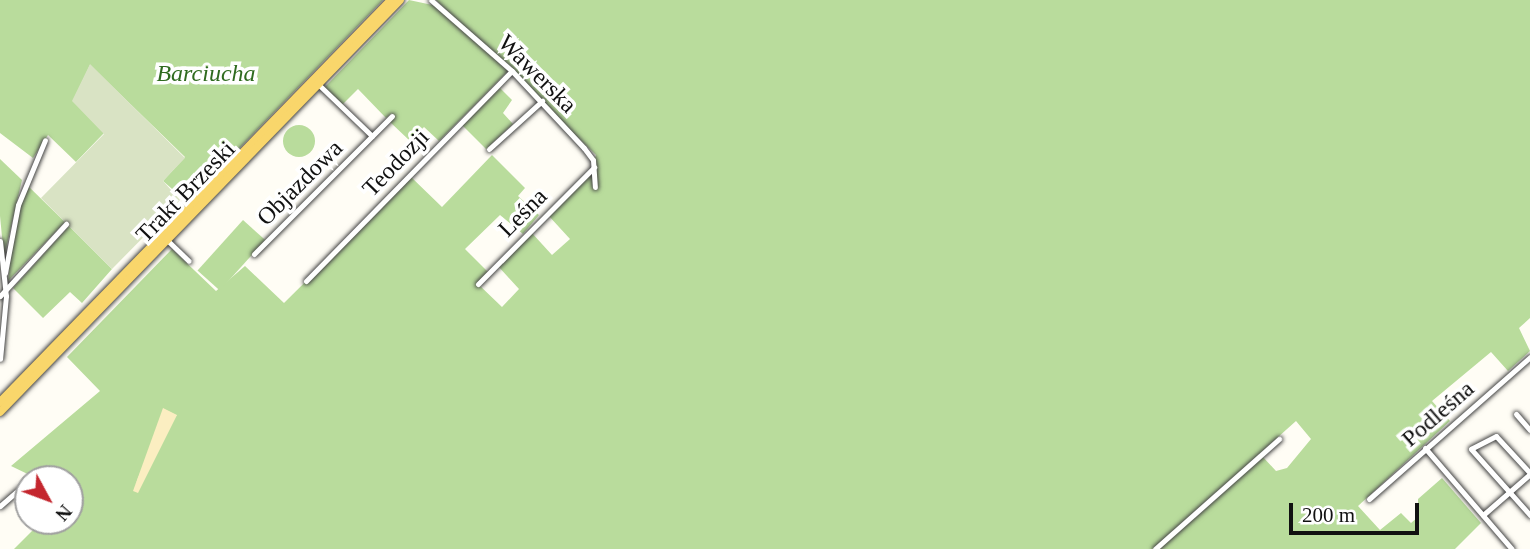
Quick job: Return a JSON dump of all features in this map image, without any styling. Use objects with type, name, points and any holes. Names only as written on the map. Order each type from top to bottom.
[{"type":"main road","name":"Trakt Brzeski","points":[[0,412],[167,240],[391,0]]},
{"type":"main road","name":"Trakt Brzeski","points":[[0,402],[315,82],[400,0]]},
{"type":"street","name":"Wawerska","points":[[431,0],[542,101],[594,167]]},
{"type":"street","name":"Teodozji","points":[[306,281],[512,71]]},
{"type":"street","name":"Objazdowa","points":[[315,82],[372,136]]},
{"type":"street","points":[[489,149],[542,101]]},
{"type":"street","name":"Objazdowa","points":[[254,254],[392,116]]},
{"type":"street","points":[[5,273],[18,205],[45,140]]},
{"type":"street","points":[[594,167],[595,187]]},
{"type":"street","name":"Leśna","points":[[478,284],[594,167]]},
{"type":"street","points":[[0,296],[66,224]]},
{"type":"street","points":[[167,240],[189,261]]},
{"type":"street","points":[[0,241],[6,289],[0,359]]},
{"type":"street","name":"Podleśna","points":[[1369,499],[1530,357]]},
{"type":"street","points":[[1516,414],[1530,430]]},
{"type":"street","points":[[1483,515],[1510,492],[1530,474],[1496,436],[1471,449],[1510,492],[1530,516]]},
{"type":"street","points":[[1155,549],[1279,439]]},
{"type":"street","points":[[1425,449],[1512,549]]},
{"type":"street","points":[[0,506],[14,494]]},
{"type":"green space","name":"Barciucha","points":[[0,0],[383,0],[187,202],[163,181],[185,157],[90,65],[73,101],[104,133],[76,162],[48,135],[33,158],[0,133]]},
{"type":"green space","points":[[409,0],[437,6],[508,71],[439,141],[424,127],[410,141],[390,122],[392,113],[386,118],[358,89],[342,105],[325,87]]},
{"type":"green space","points":[[436,0],[1530,0],[1530,318],[1519,328],[1530,351],[1508,371],[1491,352],[1432,401],[1450,421],[1358,506],[1380,530],[1401,513],[1411,523],[1418,517],[1418,499],[1442,478],[1481,523],[1455,549],[1159,549],[1262,456],[1276,471],[1287,468],[1311,439],[1296,421],[1153,549],[14,549],[28,535],[84,535],[84,465],[11,466],[100,391],[67,357],[172,249],[216,291],[245,266],[284,303],[411,177],[442,207],[492,155],[525,188],[518,196],[539,215],[523,234],[500,215],[465,249],[488,272],[477,283],[502,307],[519,289],[498,266],[531,232],[552,255],[570,239],[548,215],[589,177],[596,155]],"holes":[[[177,415],[164,430],[136,483],[160,425]]]},
{"type":"green space","points":[[90,64],[185,158],[163,181],[180,200],[112,269],[41,198],[104,134],[72,101]]},
{"type":"green space","points":[[500,88],[512,100],[503,113],[513,124],[486,149],[462,125]]},
{"type":"green space","points":[[299,125],[311,129],[315,141],[311,153],[299,157],[287,153],[283,141],[287,129]]},
{"type":"green space","points":[[0,159],[22,180],[4,257],[0,216]]},
{"type":"green space","points":[[26,184],[65,222],[8,281],[13,237]]},
{"type":"green space","points":[[243,220],[265,240],[220,291],[197,271]]},
{"type":"green space","points":[[69,226],[112,269],[82,303],[70,292],[43,318],[13,288]]},
{"type":"sand","points":[[163,408],[177,415],[138,493],[133,491]]}]
